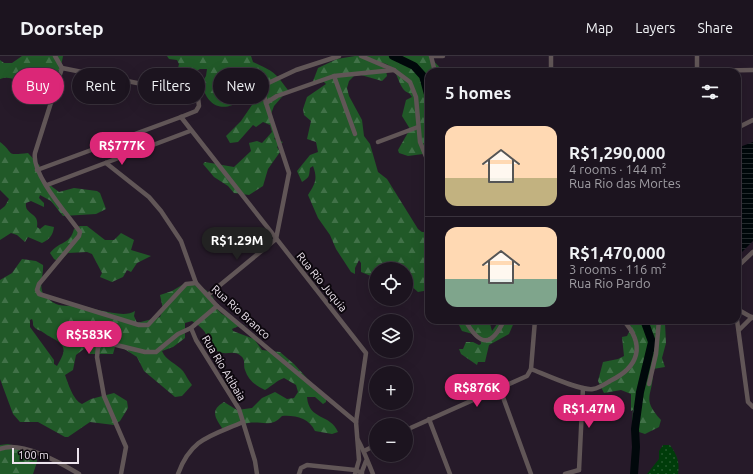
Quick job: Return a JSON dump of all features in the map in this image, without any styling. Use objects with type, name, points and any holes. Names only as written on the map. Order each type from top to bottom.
[{"type":"street","points":[[55,56],[62,68]]},
{"type":"street","points":[[269,83],[296,70],[340,56]]},
{"type":"street","points":[[361,56],[394,70],[404,76],[414,91],[420,142],[425,154]]},
{"type":"street","points":[[434,68],[431,56],[443,56]]},
{"type":"street","points":[[551,56],[551,68]]},
{"type":"street","points":[[697,56],[697,68]]},
{"type":"street","points":[[37,170],[181,117],[198,109],[200,102],[196,96],[64,68]]},
{"type":"street","points":[[269,101],[334,76],[394,70]]},
{"type":"street","points":[[741,70],[753,70]]},
{"type":"street","points":[[334,76],[355,134]]},
{"type":"street","points":[[51,104],[35,153],[37,170],[80,232],[79,236],[39,284],[37,290],[39,294],[139,325],[148,325],[186,284],[196,283]]},
{"type":"street","points":[[208,295],[276,239],[289,173],[269,104]]},
{"type":"street","name":"Rua Rio Juquia","points":[[181,117],[190,131],[366,352],[356,422],[359,460]]},
{"type":"street","points":[[741,126],[753,120]]},
{"type":"street","points":[[378,142],[418,127]]},
{"type":"street","points":[[47,185],[190,131]]},
{"type":"street","name":"Rua Rio Branco","points":[[106,163],[144,193],[161,211],[181,241],[196,283],[217,306],[356,422]]},
{"type":"street","points":[[741,263],[753,252]]},
{"type":"street","name":"Rua Rio Atibaia","points":[[217,306],[191,328],[196,340],[239,409],[255,461],[257,474]]},
{"type":"street","points":[[739,330],[752,318],[741,311]]},
{"type":"street","points":[[467,324],[472,333],[479,340],[489,340],[497,333],[502,324]]},
{"type":"street","points":[[413,427],[524,378],[531,369],[535,324]]},
{"type":"street","points":[[531,369],[583,388],[593,389],[621,376],[634,362],[635,337],[626,324]]},
{"type":"street","points":[[649,384],[656,354],[658,324]]},
{"type":"street","points":[[738,324],[748,402],[753,407]]},
{"type":"street","points":[[121,474],[126,447],[104,396],[97,357],[98,347],[104,342],[145,352],[156,352],[178,334],[191,328]]},
{"type":"street","points":[[565,474],[581,472],[583,388]]},
{"type":"street","points":[[500,389],[531,474]]},
{"type":"street","points":[[429,419],[450,474]]},
{"type":"street","points":[[178,474],[186,456],[197,443],[243,422]]},
{"type":"street","name":"Rua Rio Juquia","points":[[357,439],[364,451],[366,461]]},
{"type":"street","points":[[0,449],[13,447],[37,453],[58,461],[79,474]]},
{"type":"street","points":[[364,451],[369,448]]},
{"type":"street","points":[[355,472],[359,460],[366,461]]},
{"type":"street","points":[[299,474],[300,468],[307,465],[362,474],[366,461]]},
{"type":"street","points":[[366,461],[373,474]]},
{"type":"green space","points":[[22,56],[63,56],[59,68],[12,68],[12,79],[0,79],[0,60],[4,63],[12,63]]},
{"type":"green space","points":[[167,56],[251,56],[253,62],[265,68],[213,68],[213,103],[205,92],[205,78],[207,69],[178,68],[179,64],[177,60],[169,59]]},
{"type":"green space","points":[[355,56],[429,56],[440,68],[425,68],[425,157],[423,154],[408,156],[399,153],[398,150],[410,129],[402,116],[406,100],[412,97],[402,87],[396,74],[390,66],[379,62],[386,70],[387,76],[382,81],[361,75],[354,76],[349,81],[347,88],[349,96],[362,120],[364,136],[370,144],[378,172],[387,179],[418,229],[425,232],[425,291],[418,292],[413,288],[413,262],[369,262],[369,275],[361,272],[361,263],[359,260],[355,268],[355,274],[351,272],[336,249],[330,235],[318,218],[308,195],[315,181],[313,166],[310,168],[308,177],[302,182],[297,171],[310,155],[318,152],[316,142],[307,139],[311,121],[304,115],[303,109],[307,97],[326,84],[324,82],[312,84],[318,68],[337,59]]},
{"type":"green space","points":[[269,70],[284,84],[288,90],[274,106],[271,114],[277,135],[274,139],[283,142],[277,147],[280,152],[268,169],[263,186],[249,195],[234,193],[228,186],[214,177],[203,164],[205,162],[234,167],[251,151],[249,143],[257,141],[262,143],[272,132],[270,125],[263,122],[256,127],[253,125],[238,142],[230,143],[226,136],[241,121],[253,104],[269,104]]},
{"type":"green space","points":[[215,104],[233,104],[228,106]]},
{"type":"green space","points":[[0,142],[13,154],[28,153],[40,166],[38,171],[46,182],[59,192],[74,188],[97,191],[100,193],[106,209],[96,214],[63,216],[51,201],[40,195],[39,198],[44,203],[44,207],[31,201],[26,203],[26,207],[36,219],[37,227],[40,229],[45,225],[54,227],[52,235],[42,243],[28,237],[25,242],[17,235],[11,233],[0,240],[0,210],[5,206],[9,199],[0,190]]},
{"type":"green space","points":[[80,226],[87,226],[105,240],[114,240],[121,233],[134,240],[131,250],[151,256],[137,263],[131,272],[127,270],[123,277],[112,282],[100,277],[102,273],[92,254],[87,252],[68,253],[59,262],[54,259],[50,253],[53,249],[70,238],[74,229]]},
{"type":"green space","points":[[22,259],[36,261],[43,265],[41,284],[42,292],[54,303],[59,305],[81,306],[124,314],[135,311],[134,316],[137,323],[160,317],[163,309],[160,295],[172,291],[187,282],[206,290],[213,297],[217,309],[222,314],[245,326],[239,326],[232,329],[233,331],[254,339],[262,350],[280,352],[294,364],[326,399],[326,402],[323,404],[315,397],[307,397],[312,410],[330,422],[338,432],[332,434],[315,431],[305,420],[287,416],[282,416],[278,420],[270,423],[248,423],[224,431],[215,416],[216,409],[219,405],[224,402],[237,410],[252,408],[262,398],[275,392],[287,399],[294,398],[298,392],[296,385],[284,378],[265,390],[258,387],[246,374],[241,356],[233,353],[222,353],[213,348],[208,342],[203,330],[192,321],[185,323],[185,338],[173,347],[162,351],[169,360],[183,371],[192,385],[182,396],[175,397],[144,371],[137,357],[118,345],[115,347],[113,354],[89,354],[89,345],[76,355],[73,370],[65,375],[69,387],[76,399],[82,404],[91,399],[114,393],[127,401],[128,408],[120,421],[114,425],[90,422],[68,437],[65,437],[38,422],[20,422],[13,414],[0,379],[0,280],[12,273]],"holes":[[[32,319],[35,328],[61,344],[63,352],[57,366],[54,364],[54,360],[30,327],[30,320]]]},
{"type":"green space","points":[[490,324],[492,331],[497,324],[513,324],[509,334],[489,345],[485,362],[478,362],[477,365],[461,354],[459,349],[463,349],[466,342],[473,342],[479,345],[481,344],[480,336],[462,331],[459,325]]},
{"type":"green space","points":[[629,324],[665,324],[666,343],[662,358],[665,367],[653,369],[650,396],[651,406],[661,420],[659,427],[645,434],[639,432],[632,423],[633,410],[631,411],[631,394],[621,390],[604,393],[598,381],[603,362],[618,359],[624,356],[622,337],[627,336],[631,328]]},
{"type":"green space","points":[[8,444],[29,449],[36,454],[37,462],[33,474],[0,474],[0,445]]},
{"type":"green space","points":[[663,445],[670,445],[674,452],[678,462],[678,474],[647,474],[659,459],[659,451]]},
{"type":"shaded area","points":[[753,142],[753,241],[741,253],[741,146]]},
{"type":"waterway","points":[[393,56],[414,66],[423,76],[425,83]]},
{"type":"waterway","points":[[634,474],[636,447],[635,429],[640,392],[652,342],[645,324]]}]
